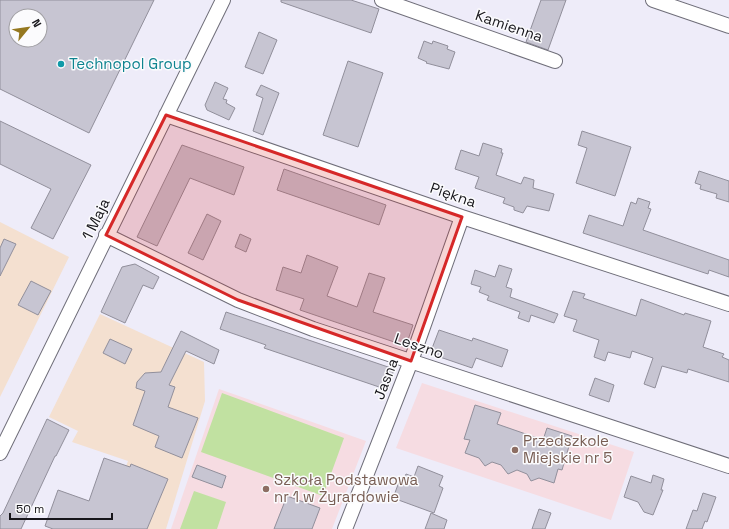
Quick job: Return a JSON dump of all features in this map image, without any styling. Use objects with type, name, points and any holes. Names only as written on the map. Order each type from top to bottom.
[{"type":"street","name":"1 Maja","points":[[0,453],[223,0]]},
{"type":"street","name":"Kamienna","points":[[382,0],[555,61]]},
{"type":"street","points":[[653,0],[729,26]]},
{"type":"street","name":"Piękna","points":[[166,115],[462,217],[729,304]]},
{"type":"street","name":"Jasna","points":[[345,529],[412,361],[462,217]]},
{"type":"street","name":"Leszno","points":[[106,235],[238,300],[313,329],[729,466]]},
{"type":"highlighted area","points":[[166,115],[462,217],[411,361],[238,300],[106,235]]},
{"type":"shaded area","points":[[0,222],[69,257],[0,397]]},
{"type":"shaded area","points":[[100,314],[204,362],[205,401],[166,529],[136,529],[107,519],[128,461],[72,442],[78,431],[49,417]]},
{"type":"shaded area","name":"Przedszkole Miejskie nr 5","points":[[422,383],[634,452],[611,520],[396,448]]},
{"type":"shaded area","name":"Szkoła Podstawowa nr 1 w Żyrardowie","points":[[219,389],[366,441],[332,529],[171,529]]},
{"type":"green space","points":[[222,393],[344,438],[323,496],[201,452]]},
{"type":"green space","points":[[194,491],[226,502],[217,529],[180,529]]},
{"type":"building","name":"Technopol Group","points":[[0,0],[154,0],[89,133],[0,89]]},
{"type":"building","points":[[281,0],[351,0],[379,9],[371,33],[281,2]]},
{"type":"building","points":[[541,0],[566,0],[548,50],[526,42]]},
{"type":"building","points":[[259,32],[277,40],[263,74],[245,67]]},
{"type":"building","points":[[424,41],[432,44],[433,41],[448,46],[447,49],[455,52],[449,69],[426,63],[427,62],[418,58]]},
{"type":"building","points":[[348,61],[383,73],[358,147],[323,135]]},
{"type":"building","points":[[215,82],[228,88],[223,99],[227,100],[226,103],[235,108],[229,120],[207,110],[205,105]]},
{"type":"building","points":[[261,85],[279,93],[263,135],[253,131],[263,98],[256,95]]},
{"type":"building","points":[[0,121],[91,165],[53,239],[31,228],[51,189],[0,164]]},
{"type":"building","points":[[582,131],[631,147],[615,196],[576,183],[587,148],[578,145]]},
{"type":"building","points":[[483,143],[502,149],[501,153],[503,153],[496,175],[521,184],[524,177],[534,180],[533,188],[554,194],[549,211],[527,206],[523,213],[514,210],[514,207],[503,203],[505,198],[475,188],[479,177],[455,169],[461,150],[479,156]]},
{"type":"building","points":[[182,145],[244,167],[234,195],[190,178],[157,246],[137,237]]},
{"type":"building","points":[[284,169],[386,205],[379,225],[277,190]]},
{"type":"building","points":[[699,171],[729,181],[729,202],[716,198],[717,194],[700,189],[701,185],[695,183]]},
{"type":"building","points":[[638,198],[650,202],[648,208],[651,209],[643,230],[729,260],[729,277],[709,270],[708,274],[583,233],[589,215],[623,226],[631,202],[636,204]]},
{"type":"building","points":[[207,214],[221,221],[203,260],[188,253]]},
{"type":"building","points":[[240,234],[251,239],[246,252],[235,247]]},
{"type":"building","points":[[4,239],[16,244],[0,276],[0,248]]},
{"type":"building","points":[[307,255],[338,267],[327,296],[357,307],[369,273],[385,278],[373,312],[413,325],[407,343],[403,345],[300,310],[304,299],[276,290],[283,267],[301,273]]},
{"type":"building","points":[[135,264],[159,277],[153,289],[143,285],[125,323],[101,312],[122,267]]},
{"type":"building","points":[[499,265],[512,269],[506,287],[512,289],[510,297],[558,314],[554,323],[531,315],[529,322],[518,318],[520,312],[487,300],[489,296],[479,292],[481,287],[471,284],[475,270],[495,277]]},
{"type":"building","points":[[31,281],[51,291],[38,315],[18,305]]},
{"type":"building","points":[[573,291],[585,294],[583,298],[636,316],[641,299],[684,315],[685,313],[711,321],[703,347],[724,354],[722,357],[729,360],[729,382],[688,369],[687,373],[662,366],[655,388],[644,384],[653,358],[632,351],[630,358],[608,352],[605,361],[594,357],[599,340],[573,331],[577,320],[564,316]]},
{"type":"building","points":[[226,312],[394,369],[388,390],[264,348],[266,345],[220,329]]},
{"type":"building","points":[[439,330],[472,341],[473,338],[508,350],[502,367],[476,358],[472,368],[434,355],[431,351]]},
{"type":"building","points":[[181,331],[219,350],[214,364],[186,351],[169,385],[175,387],[168,407],[198,418],[182,458],[155,447],[159,436],[133,425],[145,391],[136,388],[137,382],[145,373],[161,372]]},
{"type":"building","points":[[110,339],[132,349],[125,364],[103,353]]},
{"type":"building","points":[[595,378],[614,385],[609,402],[589,395]]},
{"type":"building","points":[[475,405],[501,413],[497,424],[543,440],[547,428],[572,436],[562,470],[558,469],[554,483],[539,478],[531,481],[527,474],[517,470],[508,474],[501,465],[492,462],[485,466],[479,458],[465,453],[470,440],[464,439]]},
{"type":"building","points":[[47,419],[69,430],[55,456],[21,529],[0,529],[0,516],[3,513]]},
{"type":"building","points":[[104,458],[130,467],[131,464],[168,479],[147,529],[53,529],[45,526],[58,490],[89,501]]},
{"type":"building","points":[[197,465],[226,476],[222,488],[192,477]]},
{"type":"building","points":[[418,466],[443,476],[439,486],[443,488],[434,513],[393,498],[399,482],[402,483],[406,474],[414,477]]},
{"type":"building","points":[[653,475],[664,479],[661,490],[663,490],[653,515],[644,512],[638,502],[624,497],[631,476],[651,483]]},
{"type":"building","points":[[703,493],[716,497],[707,522],[705,521],[702,529],[686,529],[693,510],[697,511]]},
{"type":"building","points":[[287,496],[320,508],[312,529],[274,529]]},
{"type":"building","points":[[539,509],[551,513],[545,529],[532,529]]},
{"type":"building","points":[[431,513],[447,520],[444,529],[425,529]]},
{"type":"place","name":"Technopol Group","points":[[61,64]]},
{"type":"place","name":"Przedszkole Miejskie nr 5","points":[[515,450]]},
{"type":"place","name":"Szkoła Podstawowa nr 1 w Żyrardowie","points":[[266,489]]}]
